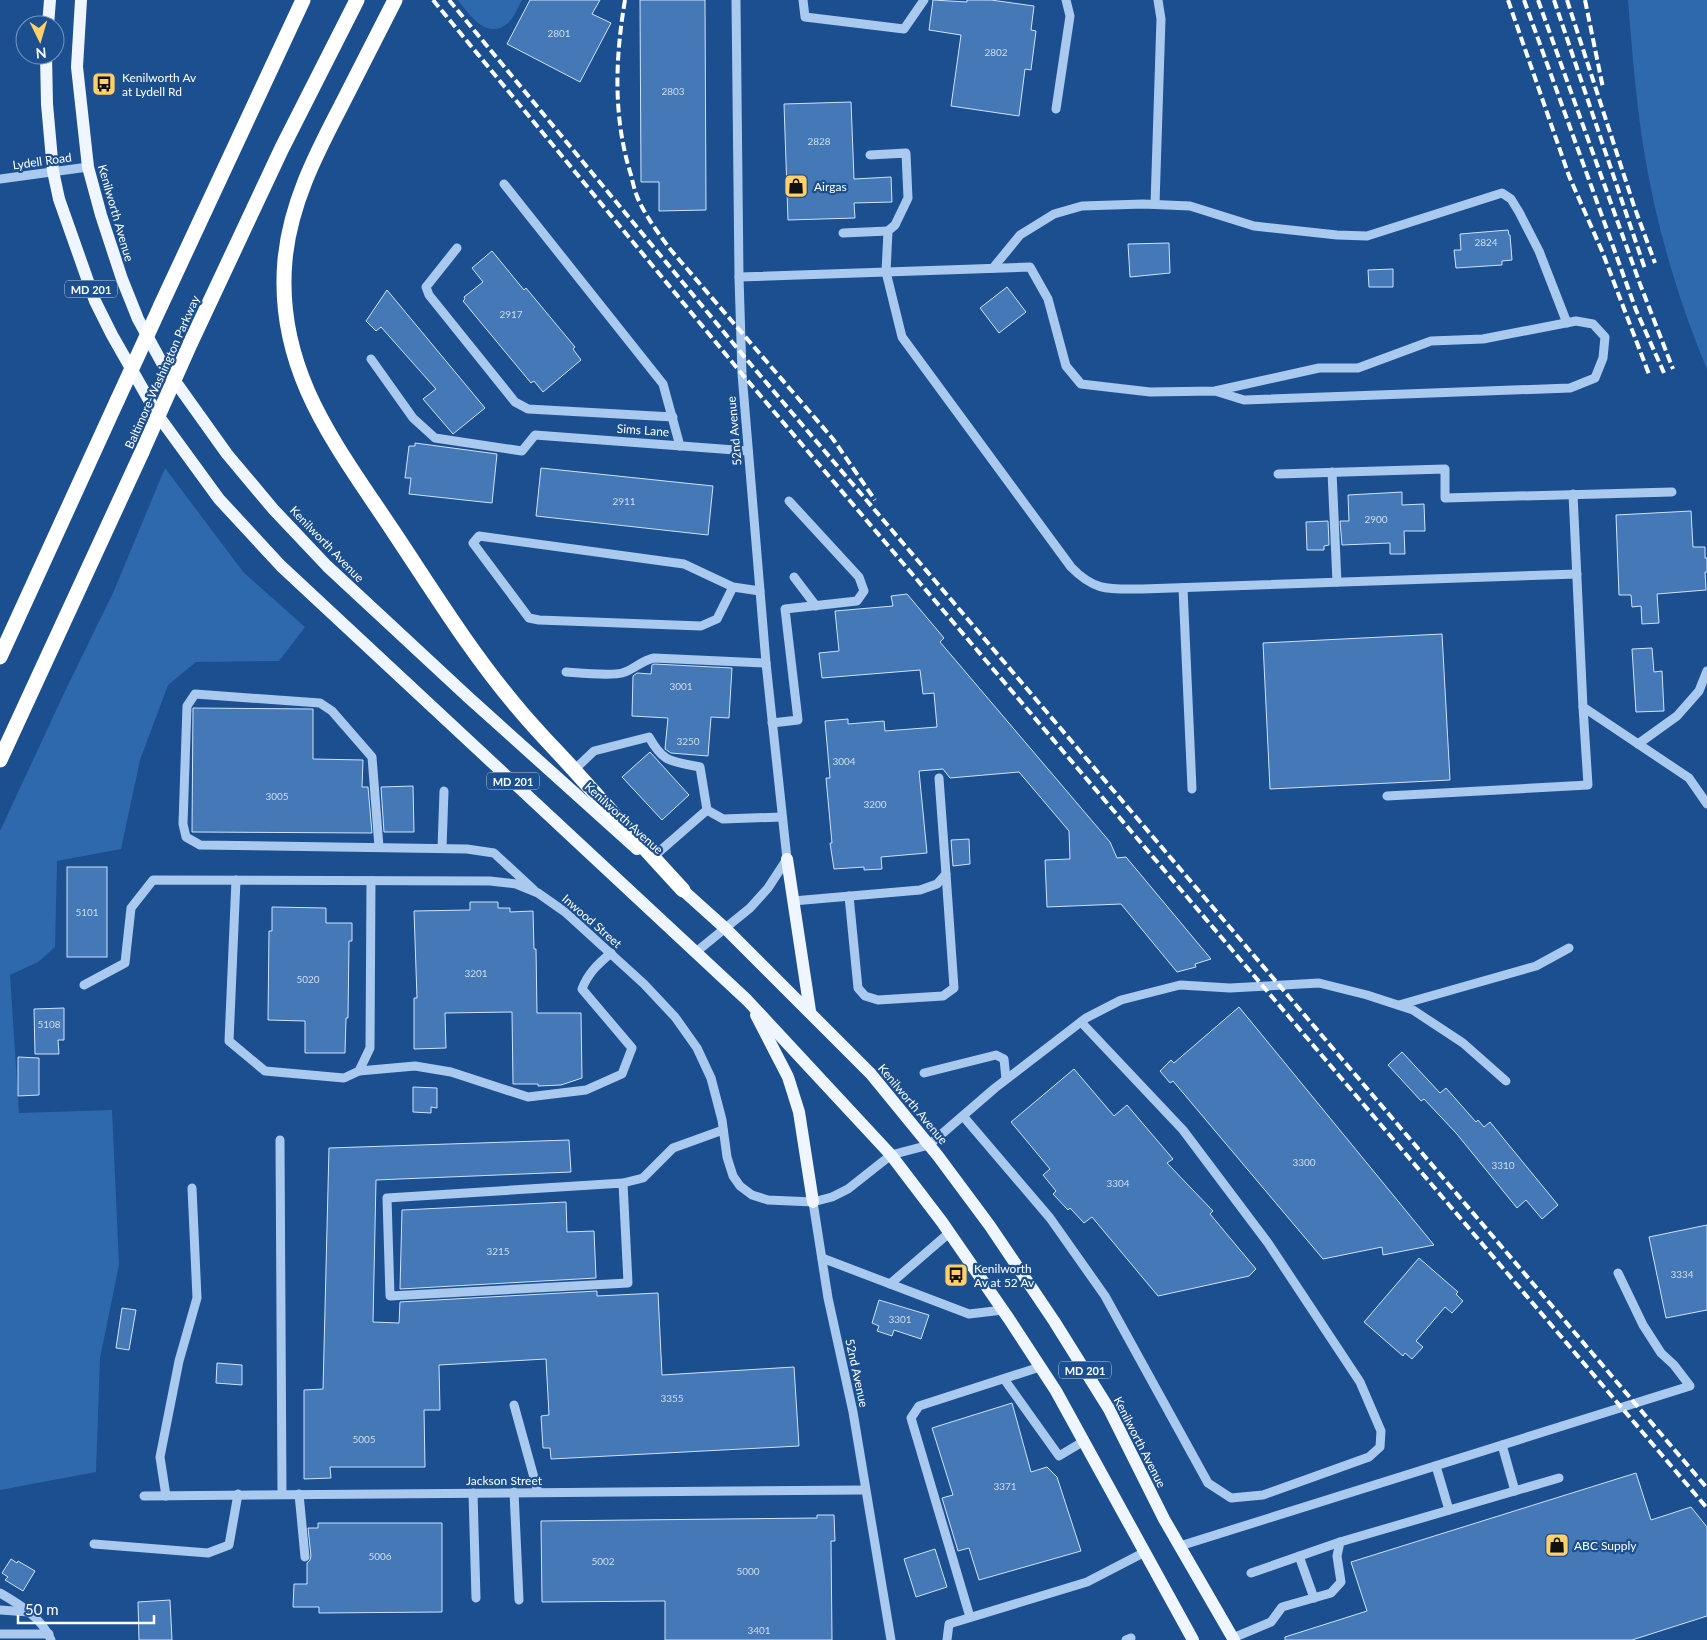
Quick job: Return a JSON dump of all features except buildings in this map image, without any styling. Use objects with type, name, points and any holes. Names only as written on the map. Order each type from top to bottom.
[{"type":"highway","points":[[0,657],[303,0]]},
{"type":"highway","name":"Baltimore-Washington Parkway","points":[[0,760],[282,148],[357,0]]},
{"type":"highway","points":[[395,0],[314,158],[298,199],[289,232],[284,278],[286,309],[299,374],[318,414],[342,454],[458,629],[516,707],[683,890]]},
{"type":"main road","points":[[49,15],[50,0]]},
{"type":"main road","name":"Kenilworth Avenue","points":[[81,0],[77,67],[88,167],[119,270],[138,319],[162,363],[227,454],[274,510],[327,566],[468,697],[726,929],[871,1074],[929,1145],[990,1226],[1054,1320],[1109,1410],[1164,1519],[1233,1639]]},
{"type":"main road","name":"MD 201","points":[[46,65],[47,104],[53,171],[59,199],[95,301],[112,336],[157,414],[219,499],[282,566],[747,1000],[891,1155],[949,1233],[1040,1367],[1084,1441],[1194,1640]]},
{"type":"main road","points":[[786,859],[810,1011]]},
{"type":"main road","points":[[747,1000],[788,1077],[799,1112],[813,1202]]},
{"type":"street","name":"52nd Avenue","points":[[736,0],[742,374],[766,663],[786,859]]},
{"type":"street","points":[[803,0],[805,17],[904,30],[924,0]]},
{"type":"street","points":[[1056,109],[1070,16],[1066,0]]},
{"type":"street","points":[[1156,204],[1160,19],[1158,0]]},
{"type":"street","points":[[844,233],[888,231],[895,225],[908,198],[906,153],[870,155]]},
{"type":"street","name":"Lydell Road","points":[[0,179],[88,167]]},
{"type":"street","points":[[504,184],[664,384],[680,446]]},
{"type":"street","points":[[993,268],[1020,235],[1054,214],[1082,206],[1156,204],[1190,206],[1254,226],[1337,235],[1368,236],[1502,193],[1511,200],[1519,212],[1539,252],[1567,323]]},
{"type":"street","points":[[888,231],[886,272],[902,337],[1071,567],[1082,579],[1096,586],[1113,589],[1183,588],[1577,574]]},
{"type":"street","points":[[458,248],[426,287],[429,295],[515,402],[528,409],[672,417]]},
{"type":"street","points":[[739,277],[1030,267],[1048,299],[1066,366],[1082,384],[1150,392],[1215,391],[1319,368],[1358,368],[1431,341],[1483,339],[1576,321],[1593,324],[1605,337],[1603,358],[1595,378],[1570,388],[1244,400],[1215,391]]},
{"type":"street","name":"Sims Lane","points":[[371,359],[413,418],[435,438],[522,451],[535,435],[748,451]]},
{"type":"street","points":[[1278,474],[1444,469],[1445,498],[1672,492]]},
{"type":"street","points":[[1332,472],[1337,582]]},
{"type":"street","points":[[1387,796],[1588,785],[1573,494]]},
{"type":"street","points":[[772,723],[798,720],[785,609],[857,601],[864,591],[859,577],[789,500]]},
{"type":"street","points":[[732,587],[717,619],[702,626],[539,620],[528,618],[473,543],[479,536],[684,564],[732,587],[760,591]]},
{"type":"street","points":[[794,577],[816,606]]},
{"type":"street","points":[[1183,588],[1192,788]]},
{"type":"street","points":[[566,672],[621,674],[631,670],[643,661],[654,658],[766,663]]},
{"type":"street","points":[[1638,744],[1677,716],[1699,691],[1707,671]]},
{"type":"street","points":[[379,848],[372,757],[332,711],[320,703],[195,694],[187,706],[182,824],[186,837],[200,845],[379,848],[442,848],[494,852],[538,893]]},
{"type":"street","points":[[1583,707],[1689,778],[1707,804]]},
{"type":"street","points":[[574,770],[594,751],[649,737],[656,750],[665,759],[700,768],[707,810]]},
{"type":"street","points":[[849,896],[858,988],[865,996],[878,1000],[943,996],[954,988],[939,778]]},
{"type":"street","points":[[442,848],[444,791]]},
{"type":"street","points":[[707,810],[723,819],[782,816]]},
{"type":"street","points":[[653,857],[707,810]]},
{"type":"street","points":[[696,952],[750,908],[768,888],[786,859]]},
{"type":"street","points":[[793,900],[920,890],[937,884],[946,874]]},
{"type":"street","name":"Inwood Street","points":[[84,985],[125,962],[131,908],[153,880],[490,881],[516,884],[538,893],[565,912],[644,984],[675,1017],[697,1048],[711,1078],[723,1130],[727,1158],[733,1176],[740,1186],[752,1195],[768,1200],[813,1202]]},
{"type":"street","points":[[236,880],[229,1041],[265,1071],[344,1078],[359,1071],[415,1066],[451,1072],[528,1098],[586,1090],[622,1074],[632,1048],[582,989],[586,978],[610,953]]},
{"type":"street","points":[[359,1071],[370,1048],[371,881]]},
{"type":"street","points":[[1398,1005],[1536,966],[1569,948]]},
{"type":"street","points":[[813,1202],[832,1197],[848,1189],[891,1155],[929,1145],[1006,1079],[1081,1022],[1121,1000],[1180,984],[1230,988],[1318,983],[1367,995],[1413,1010],[1463,1043],[1506,1082]]},
{"type":"street","points":[[962,1116],[1050,1218],[1105,1296],[1208,1483],[1231,1498],[1263,1495],[1370,1457],[1380,1447],[1381,1431],[1360,1382],[1268,1244],[1183,1130],[1081,1022]]},
{"type":"street","points":[[924,1074],[996,1055],[1004,1059],[1006,1079]]},
{"type":"street","points":[[623,1183],[628,1283],[390,1296],[387,1198],[623,1183],[643,1178],[673,1148],[723,1130]]},
{"type":"street","points":[[280,1140],[282,1494]]},
{"type":"street","points":[[166,1496],[160,1457],[179,1361],[197,1298],[192,1188]]},
{"type":"street","name":"52nd Avenue","points":[[813,1202],[828,1298],[853,1412],[891,1640]]},
{"type":"street","points":[[890,1284],[949,1233]]},
{"type":"street","points":[[822,1258],[969,1314],[1003,1310]]},
{"type":"street","points":[[1180,1546],[1690,1386],[1661,1353],[1643,1325],[1618,1273]]},
{"type":"street","points":[[970,1617],[911,1418],[919,1406],[1040,1367]]},
{"type":"street","points":[[1004,1379],[1059,1456],[1084,1441]]},
{"type":"street","points":[[514,1405],[538,1492]]},
{"type":"street","points":[[1502,1445],[1515,1491]]},
{"type":"street","points":[[1436,1466],[1449,1510]]},
{"type":"street","points":[[1251,1573],[1340,1542],[1559,1478]]},
{"type":"street","name":"Jackson Street","points":[[144,1496],[865,1490]]},
{"type":"street","points":[[514,1492],[519,1600]]},
{"type":"street","points":[[473,1493],[476,1598]]},
{"type":"street","points":[[94,1544],[208,1553],[229,1545],[238,1494]]},
{"type":"street","points":[[299,1494],[305,1557]]},
{"type":"street","points":[[1233,1639],[1270,1622],[1282,1607],[1331,1593],[1342,1582],[1338,1556],[1340,1542]]},
{"type":"street","points":[[947,1640],[949,1624],[1087,1582],[1145,1552]]},
{"type":"street","points":[[1299,1556],[1314,1598]]},
{"type":"street","points":[[0,1593],[29,1612],[50,1637]]},
{"type":"street","points":[[0,1610],[29,1612]]},
{"type":"street","points":[[0,1634],[50,1637]]},
{"type":"shaded area","points":[[458,0],[522,0],[508,23],[501,28],[493,29],[486,28],[473,19]]},
{"type":"shaded area","points":[[1628,0],[1707,0],[1707,369],[1677,289],[1649,179],[1639,113]]},
{"type":"shaded area","points":[[165,468],[244,573],[305,627],[279,661],[196,662],[168,685],[140,760],[121,849],[57,861],[55,947],[38,962],[10,975],[19,1113],[112,1110],[119,1265],[100,1358],[96,1472],[0,1490],[0,831],[113,593]]},
{"type":"railway","points":[[433,0],[742,374],[1707,1508]]},
{"type":"railway","points":[[449,0],[742,354],[1707,1488]]},
{"type":"railway","points":[[625,0],[619,44],[619,110],[625,154],[639,201],[649,220],[670,249],[833,439],[875,500]]},
{"type":"railway","points":[[1508,0],[1569,176],[1602,251],[1650,377]]},
{"type":"railway","points":[[1524,0],[1636,310],[1664,373]]},
{"type":"railway","points":[[1538,0],[1640,284],[1673,369]]},
{"type":"railway","points":[[1554,0],[1645,269]]},
{"type":"railway","points":[[1567,0],[1634,206],[1655,263]]},
{"type":"railway","points":[[1585,0],[1603,88]]},
{"type":"place","name":"Kenilworth Av at Lydell Rd","points":[[104,84]]},
{"type":"place","name":"Airgas","points":[[796,186]]},
{"type":"place","name":"Kenilworth Av at 52 Av","points":[[956,1275]]},
{"type":"place","name":"ABC Supply","points":[[1557,1545]]}]
